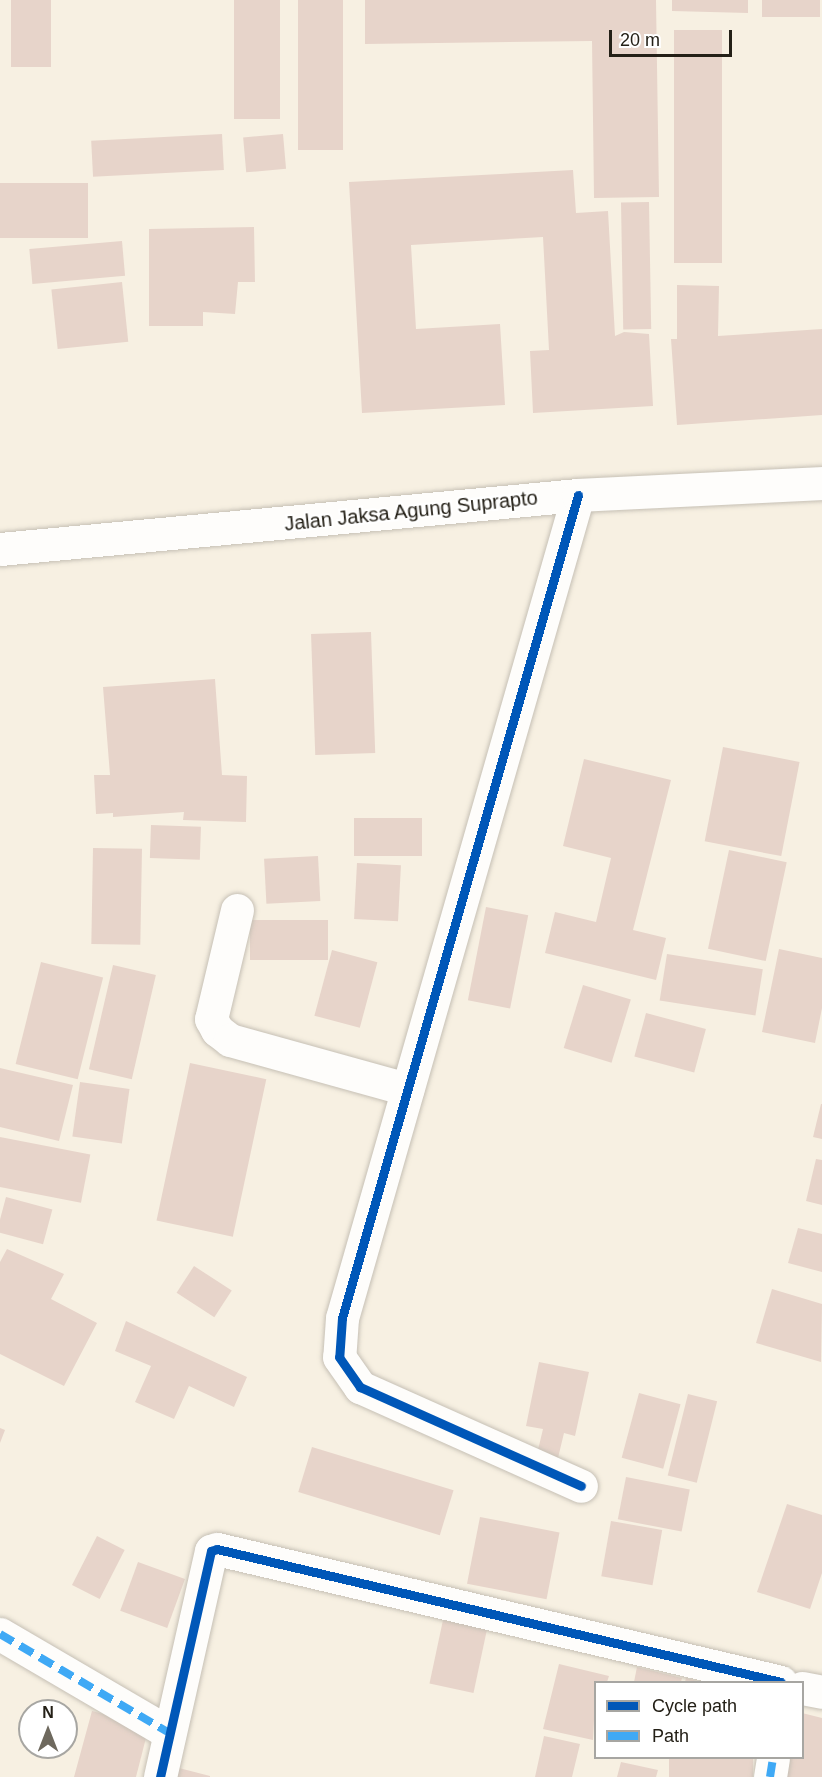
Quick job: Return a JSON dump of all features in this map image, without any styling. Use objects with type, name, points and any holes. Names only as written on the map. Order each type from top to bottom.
[{"type":"street","name":"Jalan Jaksa Agung Suprapto","points":[[0,549],[578,495],[822,483]]},
{"type":"street","points":[[578,495],[342,1318],[339,1357],[360,1387],[581,1486]]},
{"type":"street","points":[[237,910],[211,1019],[217,1030],[230,1040],[406,1089]]},
{"type":"street","points":[[160,1777],[168,1732],[211,1551],[217,1549],[773,1681]]},
{"type":"street","points":[[0,1634],[168,1732]]},
{"type":"street","points":[[804,1688],[822,1692]]},
{"type":"street","points":[[770,1777],[773,1759]]},
{"type":"building","points":[[11,0],[51,0],[51,67],[11,67]]},
{"type":"building","points":[[234,0],[280,0],[280,119],[234,119]]},
{"type":"building","points":[[298,0],[343,0],[343,150],[298,150]]},
{"type":"building","points":[[365,0],[656,0],[659,197],[594,198],[592,41],[365,44]]},
{"type":"building","points":[[672,0],[748,0],[748,13],[672,11]]},
{"type":"building","points":[[762,0],[820,0],[820,17],[762,17]]},
{"type":"building","points":[[674,30],[722,30],[722,263],[674,263]]},
{"type":"building","points":[[222,134],[224,170],[93,177],[91,141]]},
{"type":"building","points":[[283,134],[286,169],[246,172],[243,137]]},
{"type":"building","points":[[573,170],[576,213],[608,211],[615,336],[624,332],[649,334],[653,406],[533,413],[530,351],[549,350],[543,237],[411,245],[416,329],[500,324],[505,405],[362,413],[349,182]]},
{"type":"building","points":[[0,183],[88,183],[88,238],[0,238]]},
{"type":"building","points":[[621,202],[649,202],[651,329],[623,329]]},
{"type":"building","points":[[254,227],[255,282],[238,282],[235,314],[203,312],[203,326],[149,326],[149,229]]},
{"type":"building","points":[[122,241],[125,276],[32,284],[29,249]]},
{"type":"building","points":[[122,282],[128,342],[58,349],[51,289]]},
{"type":"building","points":[[677,285],[719,286],[718,336],[822,329],[822,415],[677,425],[671,339],[677,339]]},
{"type":"building","points":[[371,632],[375,753],[315,755],[311,634]]},
{"type":"building","points":[[215,679],[222,775],[247,776],[246,822],[183,820],[184,812],[113,817],[113,813],[96,814],[94,775],[110,775],[103,687]]},
{"type":"building","points":[[723,747],[800,762],[781,856],[705,841]]},
{"type":"building","points":[[584,759],[671,780],[633,930],[666,938],[656,980],[545,953],[555,912],[596,922],[611,858],[563,846]]},
{"type":"building","points":[[354,818],[422,818],[422,856],[354,856]]},
{"type":"building","points":[[151,825],[201,827],[200,860],[150,858]]},
{"type":"building","points":[[93,848],[142,849],[140,945],[91,944]]},
{"type":"building","points":[[729,850],[787,862],[766,961],[708,949]]},
{"type":"building","points":[[318,856],[320,901],[266,904],[264,859]]},
{"type":"building","points":[[357,863],[401,865],[398,921],[354,919]]},
{"type":"building","points":[[486,907],[528,915],[510,1008],[468,1000]]},
{"type":"building","points":[[250,920],[328,920],[328,960],[250,960]]},
{"type":"building","points":[[779,949],[822,958],[822,1008],[815,1043],[762,1032]]},
{"type":"building","points":[[332,950],[377,962],[360,1028],[314,1016]]},
{"type":"building","points":[[667,954],[763,969],[755,1016],[660,1000]]},
{"type":"building","points":[[41,962],[103,977],[78,1079],[16,1064]]},
{"type":"building","points":[[113,965],[156,975],[132,1079],[89,1069]]},
{"type":"building","points":[[583,985],[631,1000],[612,1063],[564,1048]]},
{"type":"building","points":[[646,1013],[706,1029],[694,1073],[634,1056]]},
{"type":"building","points":[[190,1063],[266,1079],[233,1237],[157,1220]]},
{"type":"building","points":[[0,1068],[73,1085],[59,1141],[0,1127]]},
{"type":"building","points":[[80,1082],[130,1089],[122,1143],[72,1136]]},
{"type":"building","points":[[822,1104],[822,1139],[813,1137]]},
{"type":"building","points":[[0,1137],[90,1155],[81,1203],[0,1187]]},
{"type":"building","points":[[816,1159],[822,1160],[822,1205],[806,1201]]},
{"type":"building","points":[[6,1197],[52,1209],[43,1244],[0,1233],[0,1219]]},
{"type":"building","points":[[798,1228],[822,1234],[822,1272],[788,1263]]},
{"type":"building","points":[[7,1249],[64,1274],[51,1299],[97,1323],[64,1386],[0,1354],[0,1262]]},
{"type":"building","points":[[194,1266],[232,1291],[214,1317],[177,1293]]},
{"type":"building","points":[[772,1289],[822,1304],[821,1362],[756,1343]]},
{"type":"building","points":[[126,1321],[247,1377],[234,1407],[189,1386],[174,1419],[135,1402],[151,1366],[115,1351]]},
{"type":"building","points":[[539,1362],[589,1372],[575,1436],[564,1433],[558,1458],[537,1454],[543,1429],[526,1426]]},
{"type":"building","points":[[639,1393],[681,1404],[663,1469],[622,1458]]},
{"type":"building","points":[[688,1394],[717,1401],[697,1483],[668,1476]]},
{"type":"building","points":[[0,1428],[5,1430],[0,1443]]},
{"type":"building","points":[[312,1447],[454,1490],[440,1535],[298,1492]]},
{"type":"building","points":[[626,1477],[690,1489],[682,1532],[618,1519]]},
{"type":"building","points":[[787,1504],[822,1515],[822,1573],[810,1609],[757,1592]]},
{"type":"building","points":[[480,1517],[560,1532],[547,1599],[467,1584]]},
{"type":"building","points":[[611,1521],[662,1530],[652,1585],[601,1576]]},
{"type":"building","points":[[97,1536],[125,1550],[100,1599],[72,1585]]},
{"type":"building","points":[[138,1562],[185,1579],[167,1628],[120,1611]]},
{"type":"building","points":[[443,1620],[487,1629],[474,1693],[429,1684]]},
{"type":"building","points":[[559,1664],[609,1676],[607,1681],[594,1681],[593,1740],[543,1729]]},
{"type":"building","points":[[637,1667],[682,1678],[681,1681],[634,1681]]},
{"type":"building","points":[[92,1711],[149,1726],[136,1777],[74,1777]]},
{"type":"building","points":[[804,1714],[822,1718],[822,1777],[777,1777],[782,1759],[804,1759]]},
{"type":"building","points":[[544,1736],[580,1744],[572,1777],[535,1777]]},
{"type":"building","points":[[669,1759],[753,1759],[753,1777],[669,1777]]},
{"type":"building","points":[[621,1762],[658,1770],[656,1777],[617,1777]]},
{"type":"building","points":[[179,1768],[210,1776],[210,1777],[177,1777]]},
{"type":"marked path","points":[[0,1634],[168,1732]]},
{"type":"marked path","points":[[770,1777],[773,1759]]},
{"type":"cycle path","points":[[578,495],[342,1318],[339,1357],[360,1387],[581,1486]]},
{"type":"cycle path","points":[[160,1777],[211,1551],[217,1549],[777,1681]]}]
